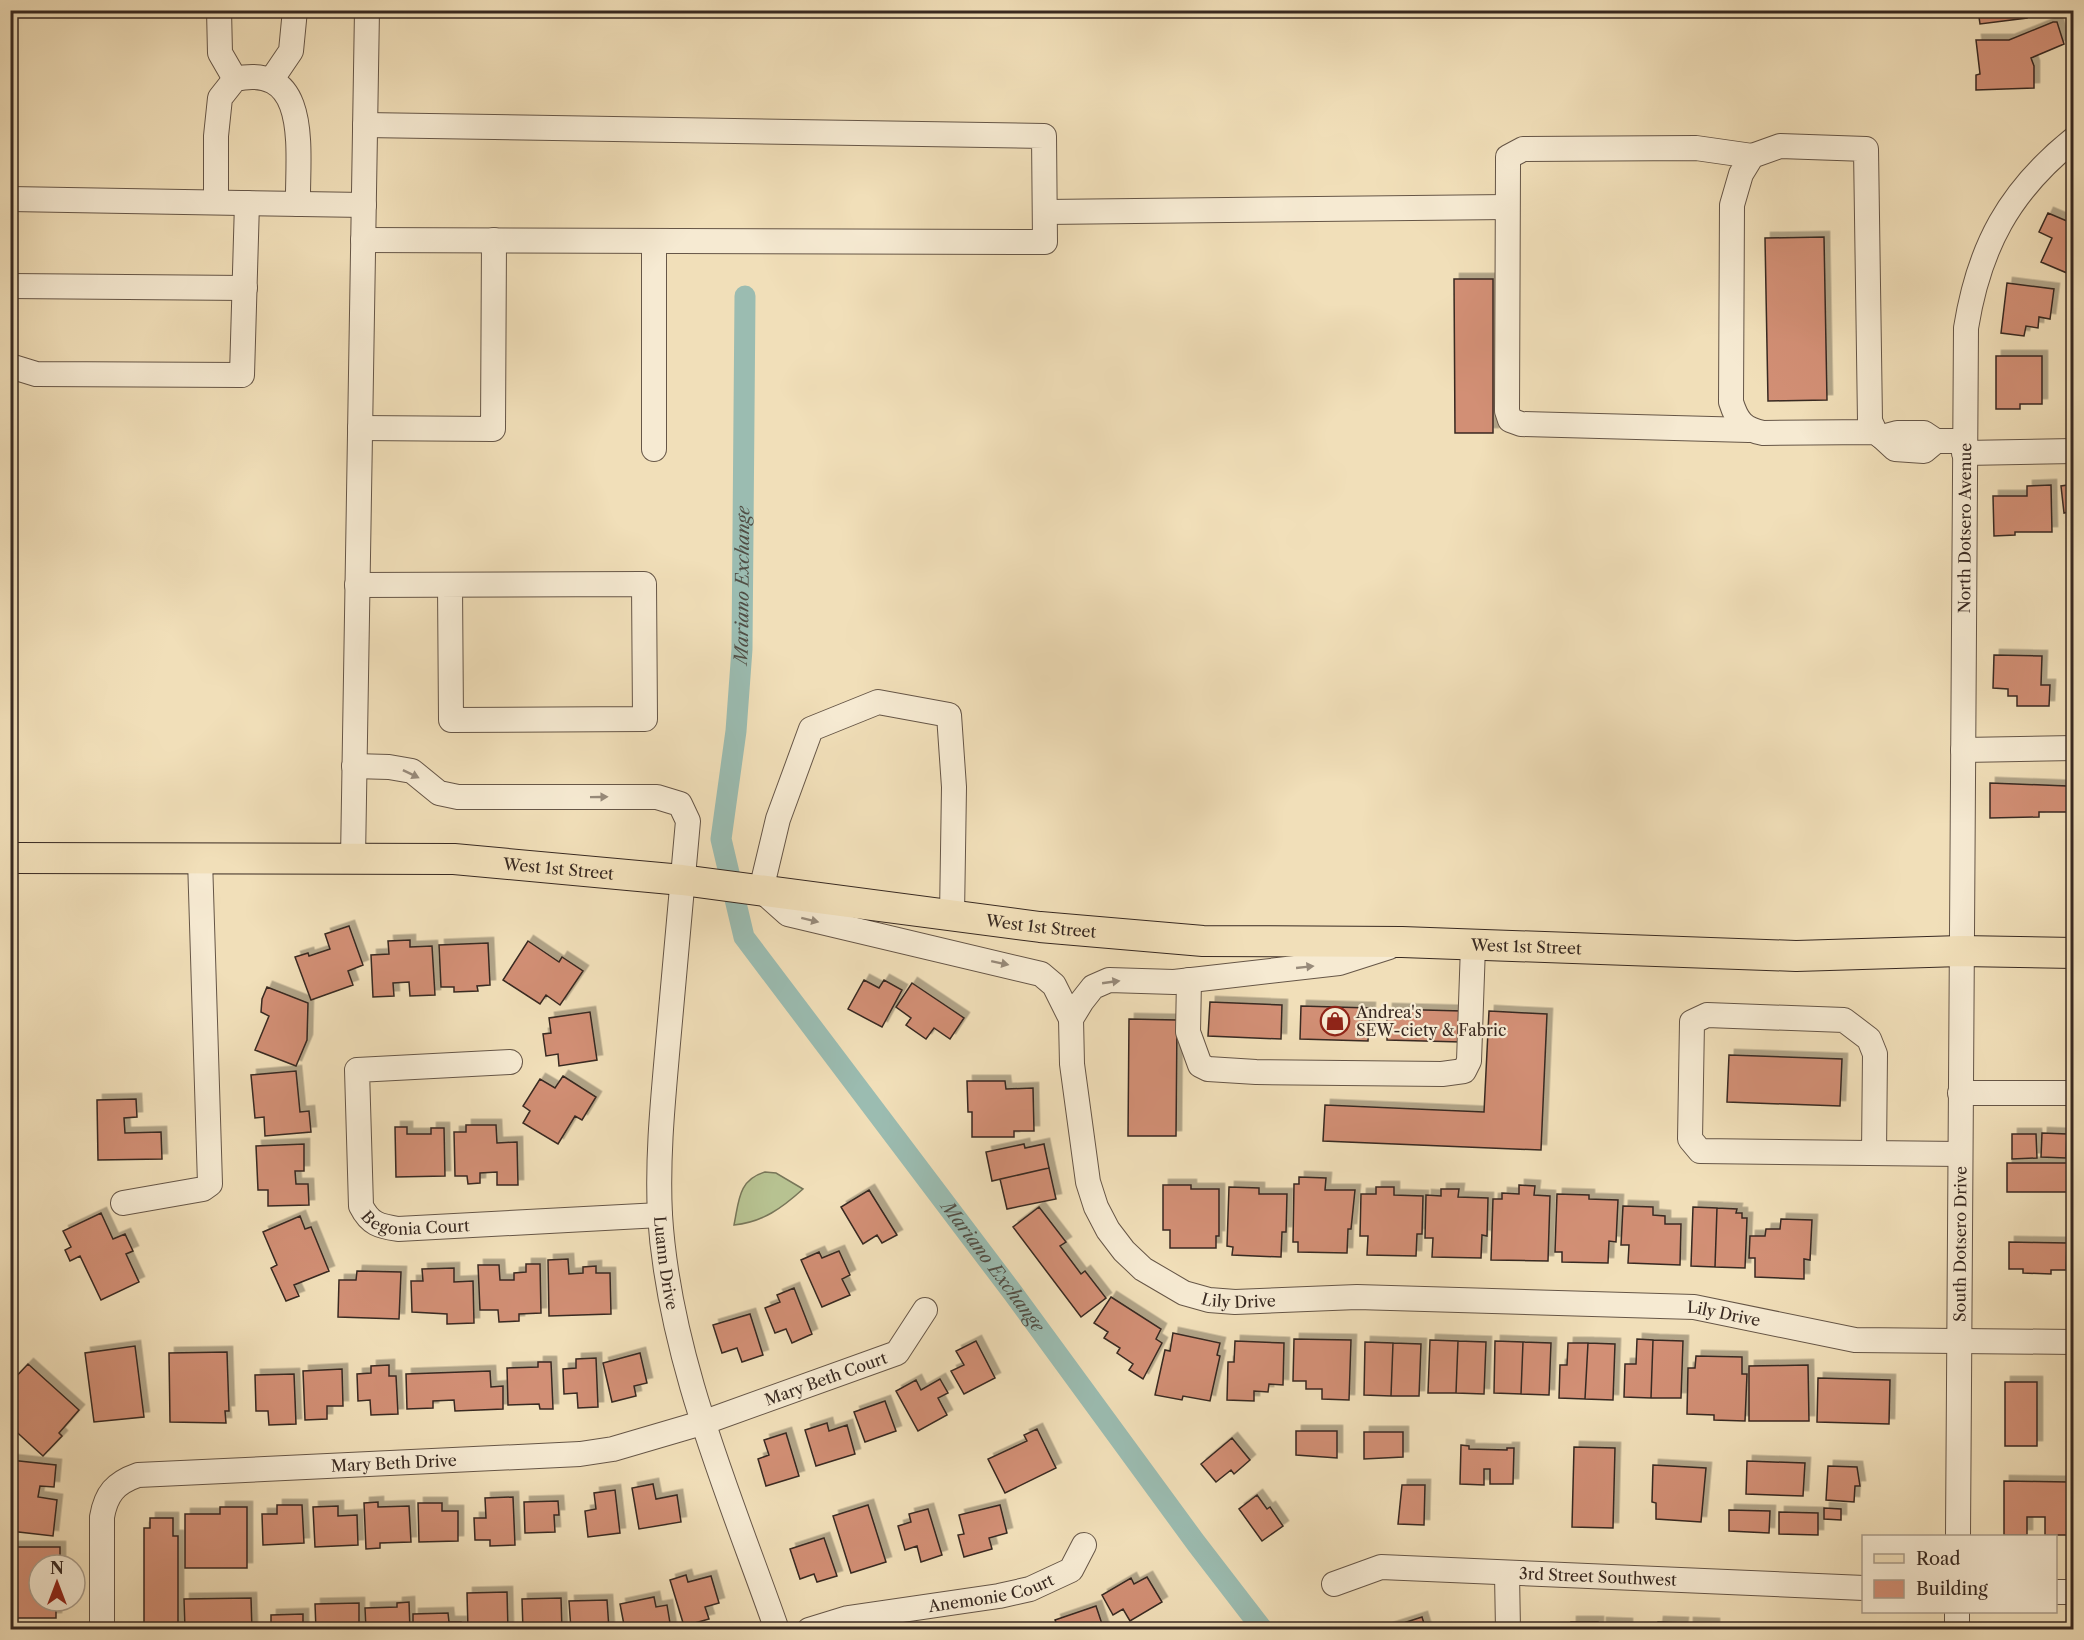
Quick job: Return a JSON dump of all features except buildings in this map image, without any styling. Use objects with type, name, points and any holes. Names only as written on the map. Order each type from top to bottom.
[{"type":"main road","name":"West 1st Street","points":[[10,858],[454,859],[682,880],[1114,934],[1203,941],[1402,942],[1796,956],[1961,951],[2073,953]]},
{"type":"street","points":[[219,10],[219,53],[234,79]]},
{"type":"street","points":[[272,79],[291,51],[295,10]]},
{"type":"street","points":[[353,859],[367,10]]},
{"type":"street","points":[[216,202],[216,136],[220,98],[234,79],[253,75],[272,79],[289,97],[295,112],[298,204]]},
{"type":"street","points":[[363,240],[1045,242],[1044,136],[365,125]]},
{"type":"street","name":"North Dotsero Avenue","points":[[1961,951],[1966,328],[1971,295],[1982,259],[2000,221],[2037,172],[2073,139]]},
{"type":"street","points":[[1878,435],[1870,421],[1866,149],[1780,146],[1752,156],[1696,148],[1523,149],[1508,158],[1507,411],[1510,420],[1521,424],[1749,430],[1763,434],[1878,435],[1924,434],[1936,441],[1964,447],[2073,451]]},
{"type":"street","points":[[1749,430],[1736,419],[1731,402],[1732,206],[1741,174],[1752,156]]},
{"type":"street","points":[[10,199],[364,205]]},
{"type":"street","points":[[10,366],[36,374],[242,375],[247,203]]},
{"type":"street","points":[[1045,212],[1507,207]]},
{"type":"street","points":[[360,428],[493,429],[494,240]]},
{"type":"street","points":[[654,241],[654,449]]},
{"type":"street","points":[[10,286],[245,288]]},
{"type":"street","points":[[357,585],[644,584],[645,718],[451,720],[450,585]]},
{"type":"street","points":[[952,915],[954,787],[948,715],[878,702],[812,729],[778,819],[761,890],[788,914],[1041,974],[1054,985],[1071,1018],[1093,987],[1109,980],[1189,980],[1339,963],[1402,942]]},
{"type":"street","points":[[1963,750],[2073,748]]},
{"type":"street","name":"Luann Drive","points":[[354,766],[389,767],[412,771],[439,793],[458,797],[657,797],[680,804],[688,821],[661,1128],[660,1215],[672,1301],[705,1422],[777,1629]]},
{"type":"street","points":[[123,1203],[203,1189],[210,1184],[200,859]]},
{"type":"street","points":[[1189,980],[1188,1032],[1200,1065],[1208,1069],[1256,1072],[1442,1074],[1464,1071],[1469,1061],[1473,945]]},
{"type":"street","name":"South Dotsero Drive","points":[[1958,1535],[1961,1341],[1961,951]]},
{"type":"street","points":[[1874,1153],[1875,1054],[1869,1039],[1844,1020],[1707,1015],[1692,1022],[1690,1139],[1700,1151],[1960,1154]]},
{"type":"street","name":"Lily Drive","points":[[1071,1018],[1072,1064],[1088,1182],[1096,1207],[1124,1251],[1143,1269],[1184,1293],[1209,1300],[1235,1302],[1357,1297],[1694,1307],[1855,1340],[2073,1342]]},
{"type":"street","name":"Begonia Court","points":[[510,1062],[357,1070],[362,1206],[368,1219],[380,1226],[398,1229],[660,1215]]},
{"type":"street","points":[[1960,1093],[2073,1093]]},
{"type":"street","name":"Mary Beth Court","points":[[705,1422],[897,1353],[925,1310]]},
{"type":"street","name":"Mary Beth Drive","points":[[102,1629],[102,1517],[105,1501],[111,1491],[123,1480],[138,1475],[580,1454],[613,1449],[705,1422]]},
{"type":"street","name":"Anemonie Court","points":[[809,1629],[869,1614],[999,1596],[1030,1589],[1071,1570],[1084,1545]]},
{"type":"street","name":"3rd Street Southwest","points":[[1334,1584],[1381,1567],[1862,1588]]},
{"type":"street","points":[[1507,1574],[1508,1629]]},
{"type":"street","points":[[2057,1592],[2073,1592]]},
{"type":"street","points":[[1957,1629],[1958,1613]]},
{"type":"green space","points":[[765,1172],[776,1173],[803,1189],[772,1213],[754,1221],[734,1225],[741,1192],[749,1180]]},
{"type":"waterway","name":"Mariano Exchange","points":[[729,873],[721,839],[736,731],[742,649],[745,296]]},
{"type":"waterway","name":"Mariano Exchange","points":[[735,899],[744,937],[1013,1293],[1196,1543],[1263,1630]]},
{"type":"place","name":"Andrea's SEW-ciety & Fabric","points":[[1335,1021]]}]
